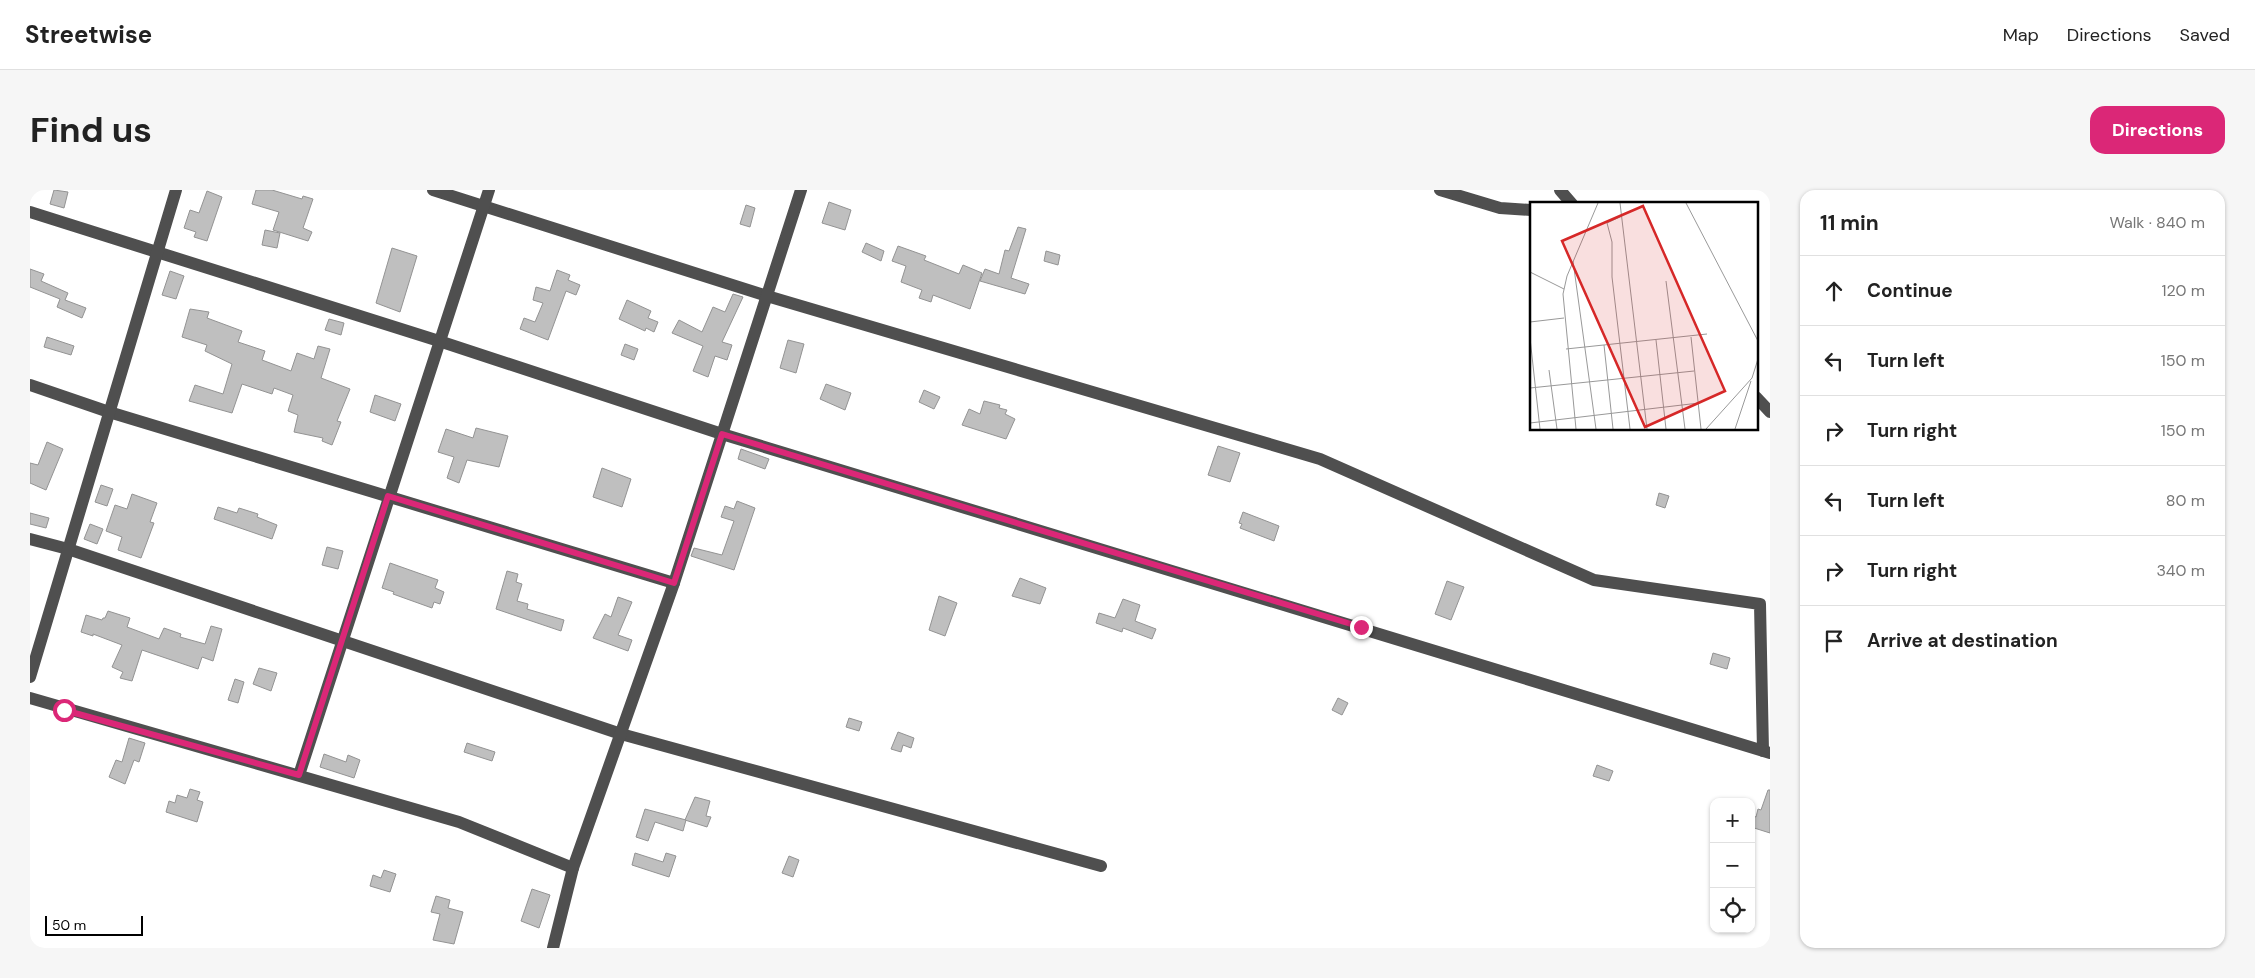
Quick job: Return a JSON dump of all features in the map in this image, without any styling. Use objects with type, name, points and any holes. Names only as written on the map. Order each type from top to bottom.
[{"type":"street","points":[[30,677],[176,190]]},
{"type":"street","points":[[30,212],[439,341],[722,434],[1766,752],[1760,604],[1594,580],[1320,459],[767,296],[432,190]]},
{"type":"street","points":[[299,775],[388,496],[489,190]]},
{"type":"street","points":[[553,948],[573,868],[674,583],[801,190]]},
{"type":"street","points":[[1440,190],[1500,208],[1530,210]]},
{"type":"street","points":[[1560,190],[1570,202]]},
{"type":"street","points":[[30,385],[109,412],[674,583]]},
{"type":"street","points":[[1758,399],[1770,412]]},
{"type":"street","points":[[30,539],[68,548],[621,734],[1101,866]]},
{"type":"street","points":[[30,698],[460,822],[573,868]]},
{"type":"building","points":[[54,190],[68,192],[64,208],[50,204]]},
{"type":"building","points":[[256,190],[272,190],[302,199],[303,196],[313,199],[303,228],[312,232],[308,241],[273,230],[279,212],[252,204]]},
{"type":"building","points":[[207,191],[222,197],[207,241],[194,237],[196,232],[184,228],[190,210],[199,213]]},
{"type":"building","points":[[829,202],[851,210],[845,230],[822,223]]},
{"type":"building","points":[[746,205],[755,208],[750,227],[740,224]]},
{"type":"building","points":[[1018,227],[1026,229],[1011,278],[1029,284],[1025,294],[980,281],[985,269],[999,274],[1005,250],[1009,251]]},
{"type":"building","points":[[265,230],[280,233],[277,248],[262,245]]},
{"type":"building","points":[[866,243],[884,251],[881,261],[862,252]]},
{"type":"building","points":[[898,246],[926,256],[924,260],[959,274],[963,265],[982,273],[970,309],[933,295],[931,302],[919,298],[922,290],[901,282],[906,266],[892,261]]},
{"type":"building","points":[[392,248],[417,256],[400,312],[376,303]]},
{"type":"building","points":[[1046,251],[1060,255],[1058,265],[1044,261]]},
{"type":"building","points":[[30,269],[44,274],[41,281],[68,293],[65,300],[86,308],[82,318],[57,307],[60,299],[30,287]]},
{"type":"building","points":[[557,270],[570,275],[568,280],[580,285],[576,295],[566,291],[548,340],[520,329],[524,318],[535,322],[543,303],[533,300],[536,287],[550,291]]},
{"type":"building","points":[[170,271],[184,276],[176,299],[162,295]]},
{"type":"building","points":[[733,294],[743,297],[722,342],[732,345],[727,360],[715,356],[708,377],[693,371],[703,346],[672,333],[679,320],[702,332],[713,307],[725,312]]},
{"type":"building","points":[[627,300],[651,311],[648,318],[658,322],[654,332],[646,328],[645,331],[619,319]]},
{"type":"building","points":[[190,309],[209,312],[207,318],[242,331],[238,342],[265,351],[262,360],[291,371],[297,353],[314,359],[318,346],[330,349],[321,378],[350,389],[337,421],[341,422],[332,445],[322,441],[323,438],[294,432],[298,415],[288,411],[293,395],[274,388],[272,394],[242,384],[232,413],[189,401],[195,385],[223,394],[232,364],[205,351],[207,345],[182,337]]},
{"type":"building","points":[[329,319],[344,323],[341,335],[325,330]]},
{"type":"building","points":[[47,337],[74,346],[71,355],[44,347]]},
{"type":"building","points":[[788,340],[804,344],[796,373],[780,368]]},
{"type":"building","points":[[625,344],[638,349],[634,360],[621,355]]},
{"type":"building","points":[[826,384],[851,393],[845,410],[820,399]]},
{"type":"building","points":[[924,390],[940,397],[934,409],[919,402]]},
{"type":"building","points":[[375,395],[401,404],[395,421],[370,412]]},
{"type":"building","points":[[984,401],[1000,405],[999,408],[1007,410],[1005,414],[1015,419],[1006,439],[962,425],[969,409],[980,414]]},
{"type":"building","points":[[476,428],[508,436],[499,467],[467,460],[459,483],[447,478],[454,457],[438,452],[446,429],[473,438]]},
{"type":"building","points":[[47,442],[63,449],[46,490],[30,483],[30,463],[38,465]]},
{"type":"building","points":[[1218,446],[1240,453],[1230,482],[1208,475]]},
{"type":"building","points":[[741,449],[769,459],[765,469],[738,459]]},
{"type":"building","points":[[602,468],[631,479],[622,507],[593,497]]},
{"type":"building","points":[[101,485],[113,489],[107,506],[95,502]]},
{"type":"building","points":[[1659,493],[1669,496],[1665,508],[1656,505]]},
{"type":"building","points":[[132,494],[157,503],[150,522],[154,523],[141,558],[118,550],[122,537],[106,531],[115,505],[127,509]]},
{"type":"building","points":[[737,501],[755,508],[734,570],[691,556],[694,548],[722,555],[734,521],[721,517],[725,506],[734,509]]},
{"type":"building","points":[[218,507],[237,513],[239,508],[258,514],[257,517],[277,525],[272,539],[214,519]]},
{"type":"building","points":[[1243,512],[1279,526],[1274,541],[1240,528],[1242,524],[1239,523]]},
{"type":"building","points":[[30,513],[49,518],[46,528],[30,524]]},
{"type":"building","points":[[90,524],[103,529],[97,544],[84,539]]},
{"type":"building","points":[[327,547],[343,551],[338,569],[322,565]]},
{"type":"building","points":[[390,563],[438,580],[435,588],[444,592],[440,604],[434,602],[432,608],[382,588]]},
{"type":"building","points":[[507,571],[518,574],[516,582],[522,584],[517,601],[528,604],[527,609],[564,620],[561,631],[496,609]]},
{"type":"building","points":[[1020,578],[1046,588],[1040,604],[1012,596]]},
{"type":"building","points":[[1447,581],[1464,587],[1451,620],[1435,614]]},
{"type":"building","points":[[939,596],[957,603],[945,636],[929,630]]},
{"type":"building","points":[[618,597],[632,602],[618,635],[632,640],[628,651],[593,638],[605,614],[611,617]]},
{"type":"building","points":[[1123,599],[1140,605],[1135,621],[1156,629],[1152,639],[1123,628],[1122,632],[1096,623],[1099,613],[1115,618]]},
{"type":"building","points":[[108,611],[130,618],[127,627],[159,639],[164,628],[181,634],[180,637],[205,644],[211,626],[222,629],[213,661],[202,657],[198,669],[142,650],[132,681],[120,678],[123,672],[112,667],[122,645],[93,634],[93,636],[81,632],[86,615],[102,620]]},
{"type":"building","points":[[1713,653],[1730,658],[1727,669],[1710,664]]},
{"type":"building","points":[[259,668],[277,673],[271,691],[253,684]]},
{"type":"building","points":[[235,679],[244,682],[238,703],[228,700]]},
{"type":"building","points":[[1338,698],[1348,703],[1342,715],[1332,710]]},
{"type":"building","points":[[849,718],[862,722],[859,731],[846,727]]},
{"type":"building","points":[[898,732],[914,738],[911,748],[903,745],[901,752],[891,749]]},
{"type":"building","points":[[129,738],[145,743],[139,762],[134,760],[125,784],[109,777],[116,760],[122,762]]},
{"type":"building","points":[[467,743],[495,752],[492,761],[464,752]]},
{"type":"building","points":[[324,754],[346,762],[348,755],[360,760],[354,778],[320,767]]},
{"type":"building","points":[[1597,765],[1613,771],[1609,781],[1593,776]]},
{"type":"building","points":[[190,789],[200,792],[197,800],[203,802],[197,822],[166,812],[169,801],[175,803],[177,795],[187,798]]},
{"type":"building","points":[[1768,790],[1770,790],[1770,833],[1755,828],[1755,817],[1758,809],[1761,810]]},
{"type":"building","points":[[695,797],[710,801],[706,816],[711,817],[707,827],[685,820]]},
{"type":"building","points":[[645,809],[686,820],[683,831],[655,822],[648,841],[636,837]]},
{"type":"building","points":[[635,853],[663,862],[666,853],[676,856],[669,877],[632,865]]},
{"type":"building","points":[[789,856],[799,860],[793,877],[782,873]]},
{"type":"building","points":[[384,870],[396,874],[390,892],[370,886],[373,875],[381,878]]},
{"type":"building","points":[[532,889],[550,895],[539,928],[521,921]]},
{"type":"building","points":[[436,896],[450,900],[448,908],[463,912],[454,944],[433,940],[440,914],[431,912]]},
{"type":"route","points":[[64,710],[223,752],[299,775],[388,496],[674,583],[722,434],[1361,627]]}]
